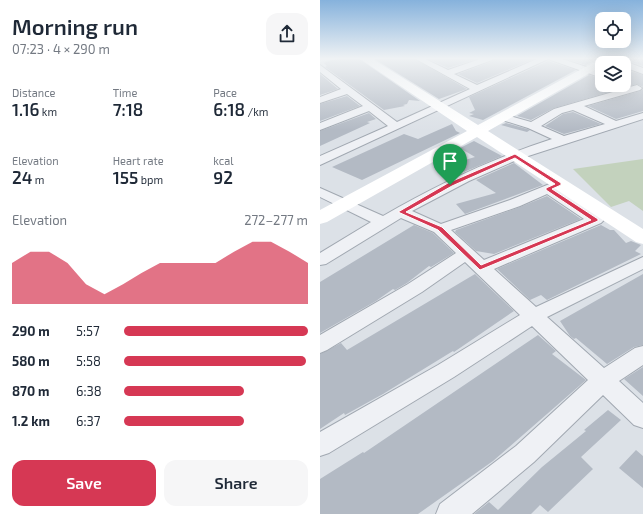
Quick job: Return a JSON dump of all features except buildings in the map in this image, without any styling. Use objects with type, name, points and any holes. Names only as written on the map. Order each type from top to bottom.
[{"type":"street","points":[[334,82],[348,90],[395,126]]},
{"type":"street","points":[[401,82],[478,130],[515,156],[596,220],[480,268]]},
{"type":"street","points":[[464,82],[477,89]]},
{"type":"street","points":[[320,161],[492,82]]},
{"type":"street","points":[[320,218],[565,82]]},
{"type":"street","points":[[532,126],[558,111],[640,89]]},
{"type":"street","points":[[320,100],[348,90]]},
{"type":"street","points":[[574,106],[615,124]]},
{"type":"street","points":[[320,127],[370,107]]},
{"type":"street","points":[[320,260],[383,222],[450,185],[515,156],[643,116]]},
{"type":"street","points":[[503,117],[532,126],[564,140]]},
{"type":"street","points":[[440,228],[515,203],[553,186]]},
{"type":"street","points":[[553,186],[643,238]]},
{"type":"street","points":[[320,192],[383,222]]},
{"type":"street","points":[[401,212],[440,228],[480,268],[643,418]]},
{"type":"street","points":[[320,345],[415,288],[466,254]]},
{"type":"street","points":[[320,445],[439,375],[533,316],[643,262]]},
{"type":"street","points":[[450,514],[524,454],[602,381],[643,354]]},
{"type":"green space","points":[[643,159],[643,211],[629,201],[611,207],[573,169]]},
{"type":"route","points":[[515,156],[559,184],[548,189],[596,220],[480,268],[440,228],[401,212],[450,185],[515,156]]}]
